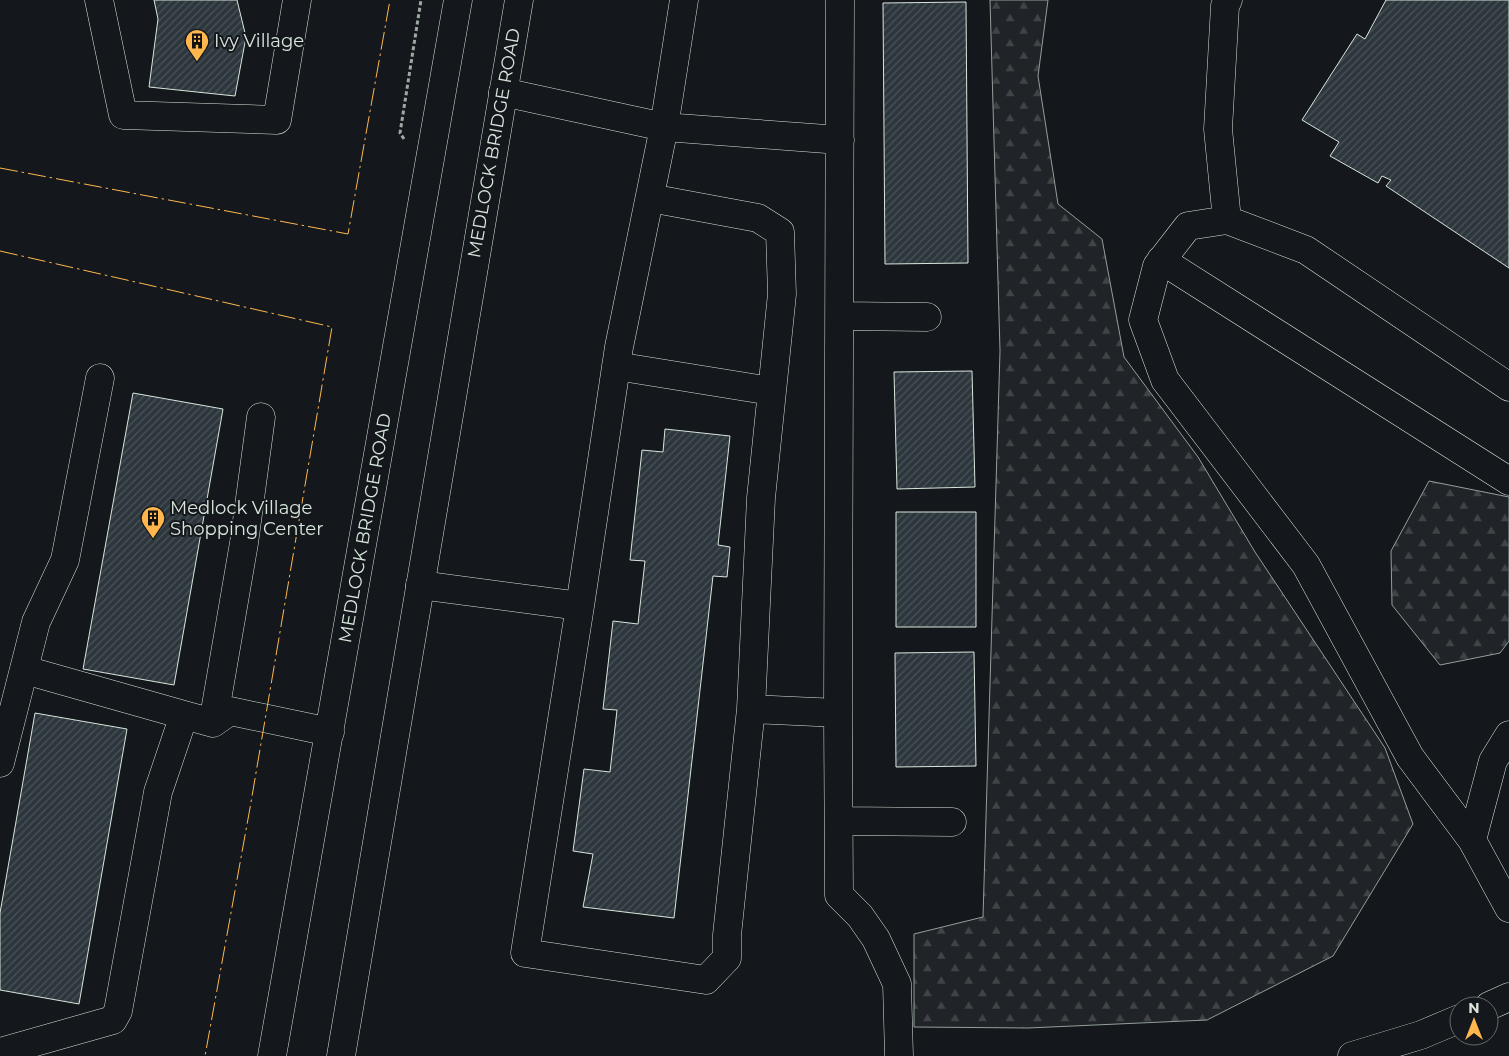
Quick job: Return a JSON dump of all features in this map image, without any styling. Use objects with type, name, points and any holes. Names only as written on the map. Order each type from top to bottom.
[{"type":"main road","points":[[99,0],[123,115],[277,120],[297,0]]},
{"type":"main road","name":"MEDLOCK BRIDGE ROAD","points":[[272,1056],[458,0]]},
{"type":"main road","name":"MEDLOCK BRIDGE ROAD","points":[[341,1056],[519,0]]},
{"type":"main road","points":[[650,198],[758,218],[780,232],[782,294],[761,498],[751,709],[727,935],[727,958],[706,980],[525,953],[616,366],[664,127],[684,0]]},
{"type":"main road","points":[[840,0],[839,895],[860,916],[876,939],[896,984],[899,1056]]},
{"type":"main road","points":[[1227,220],[1218,129],[1225,6],[1228,0]]},
{"type":"main road","points":[[503,92],[664,127],[840,140]]},
{"type":"main road","points":[[1509,387],[1306,250],[1227,220],[1188,226],[1157,266],[1143,320],[1165,380],[1306,565],[1410,757],[1472,840],[1509,908]]},
{"type":"main road","points":[[1161,260],[1509,481]]},
{"type":"main road","points":[[841,316],[927,317]]},
{"type":"main road","points":[[616,366],[771,391]]},
{"type":"main road","points":[[0,763],[36,622],[65,560],[100,378]]},
{"type":"main road","points":[[212,723],[244,543],[261,416]]},
{"type":"main road","points":[[420,585],[580,606]]},
{"type":"main road","points":[[25,670],[212,723],[230,711],[330,732]]},
{"type":"main road","points":[[751,709],[838,713]]},
{"type":"main road","points":[[0,1052],[113,1020],[118,1012],[158,792],[184,715]]},
{"type":"main road","points":[[1472,840],[1493,761],[1509,735]]},
{"type":"main road","points":[[839,821],[952,822]]},
{"type":"main road","points":[[1352,1056],[1421,1035],[1449,1023]]},
{"type":"green space","points":[[990,0],[1048,0],[1038,76],[1058,204],[1102,239],[1124,357],[1198,457],[1255,552],[1385,748],[1413,824],[1333,956],[1207,1020],[1028,1028],[914,1027],[914,934],[983,917],[1000,351]]},
{"type":"green space","points":[[1429,481],[1509,497],[1509,641],[1500,653],[1440,665],[1392,605],[1391,551]]},
{"type":"building","name":"Ivy Village","points":[[154,0],[237,0],[246,37],[235,96],[149,87],[158,19]]},
{"type":"building","points":[[1386,0],[1509,0],[1509,268],[1386,186],[1391,180],[1382,176],[1378,183],[1330,156],[1339,142],[1302,120],[1357,34],[1365,39]]},
{"type":"building","points":[[966,2],[968,263],[885,264],[883,3]]},
{"type":"building","points":[[972,371],[975,487],[897,489],[894,372]]},
{"type":"building","name":"Medlock Village Shopping Center","points":[[133,393],[223,409],[174,685],[83,669]]},
{"type":"building","points":[[665,429],[730,436],[718,545],[730,547],[727,577],[713,576],[674,918],[583,907],[593,854],[573,851],[584,769],[610,772],[617,710],[603,709],[613,621],[638,624],[645,561],[630,560],[642,450],[663,452]]},
{"type":"building","points":[[896,512],[976,512],[976,627],[896,627]]},
{"type":"building","points":[[974,652],[976,766],[896,767],[895,653]]},
{"type":"building","points":[[35,713],[127,729],[79,1004],[0,990],[0,913]]},
{"type":"power","points":[[0,168],[348,234],[390,0]]},
{"type":"power","points":[[0,251],[332,327],[250,808],[205,1056]]},
{"type":"place","name":"Ivy Village","points":[[197,62]]},
{"type":"place","name":"Medlock Village Shopping Center","points":[[153,539]]}]
